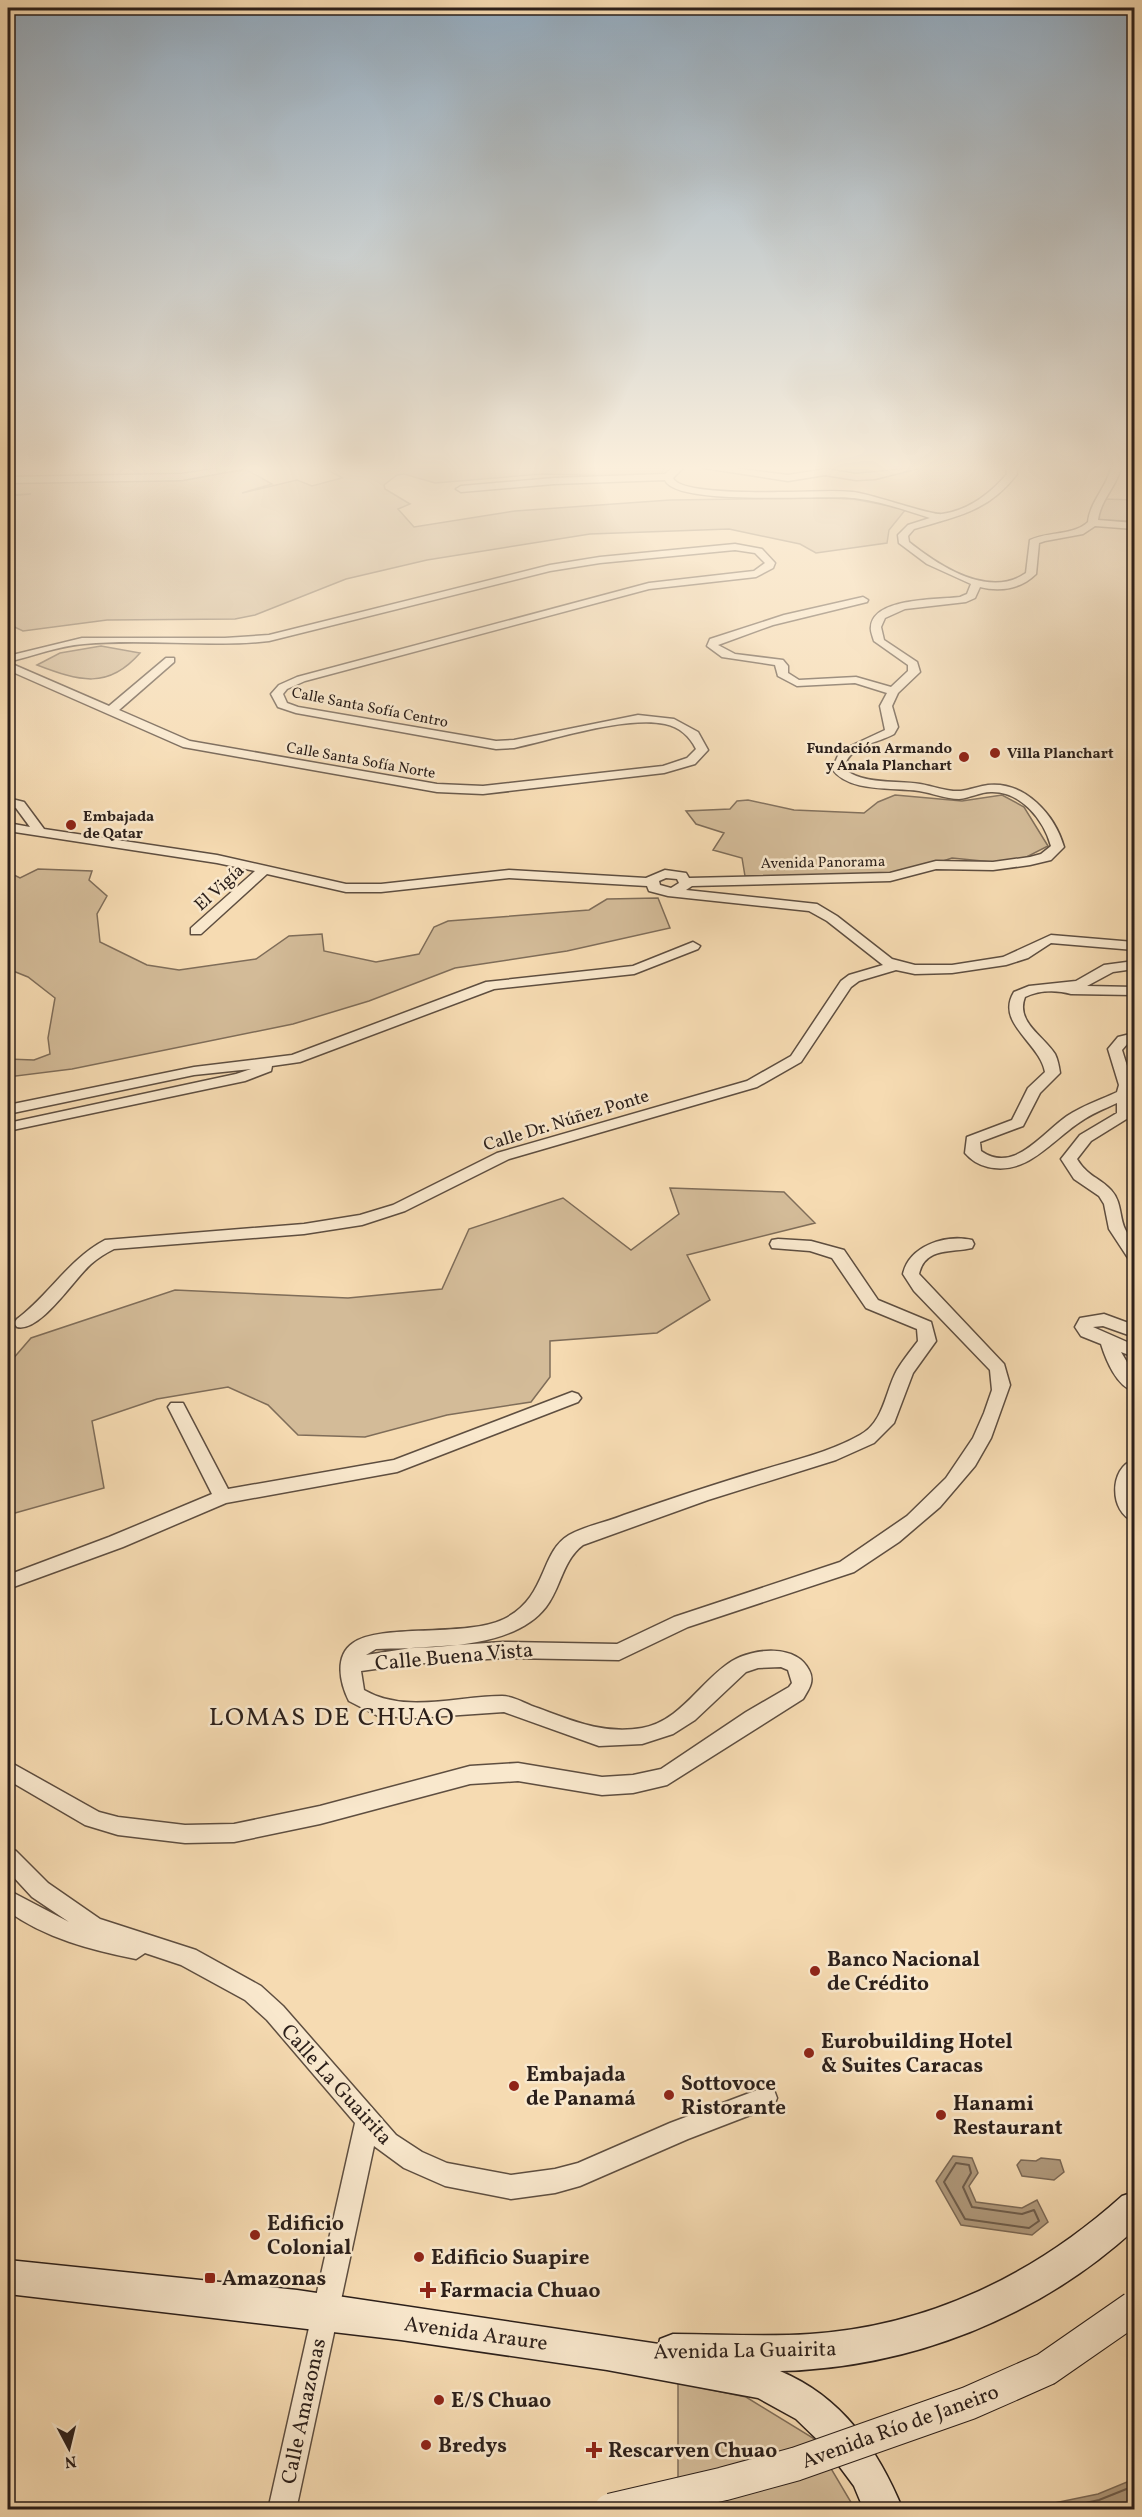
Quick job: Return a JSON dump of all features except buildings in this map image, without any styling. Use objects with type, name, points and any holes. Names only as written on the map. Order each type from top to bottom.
[{"type":"street","name":"Calle Santa Sofía Centro","points":[[8,658],[54,646],[92,640],[269,638],[484,585]]},
{"type":"street","name":"Calle Santa Sofía Centro","points":[[654,585],[301,679],[283,687],[277,698],[282,705],[296,710],[496,745],[514,744],[638,718],[670,721],[694,734]]},
{"type":"street","points":[[862,600],[809,611],[736,633],[714,641],[712,646],[719,654],[779,662],[782,666],[782,674],[797,683],[856,680],[893,691],[908,679],[915,668],[907,659],[879,641],[875,626],[878,619],[891,608],[962,600],[971,596],[975,585]]},
{"type":"street","points":[[109,711],[124,702],[171,660]]},
{"type":"street","name":"Calle Santa Sofía Norte","points":[[8,666],[187,744],[450,790],[494,788],[683,765],[695,758],[702,750],[694,734]]},
{"type":"street","name":"Avenida Panorama","points":[[687,882],[890,877],[936,865],[993,866],[1030,861],[1054,852],[1058,847],[1056,840],[1042,818],[1030,802],[1016,793],[990,788],[965,795],[946,794],[856,780],[841,773],[838,765],[847,752],[890,732],[892,727],[886,706],[893,691]]},
{"type":"street","points":[[8,802],[20,805],[40,832]]},
{"type":"street","points":[[8,827],[217,859],[336,887],[357,889],[494,875],[651,882],[658,890],[668,892],[812,907],[824,912],[895,966],[924,971],[1020,957],[1039,942],[1051,939],[1134,946]]},
{"type":"street","name":"El Vigía","points":[[196,931],[264,870]]},
{"type":"street","points":[[651,882],[655,877],[671,874],[681,876],[687,882],[682,889],[668,892]]},
{"type":"street","points":[[8,1109],[194,1071],[295,1059],[491,985],[522,979],[634,970],[693,946]]},
{"type":"street","points":[[1124,1094],[1074,1119],[1024,1159],[1002,1165],[989,1163],[973,1153],[972,1140],[1018,1123],[1033,1091],[1053,1073],[1048,1055],[1023,1028],[1016,999],[1023,992],[1072,987],[1109,968],[1134,965]]},
{"type":"street","name":"Calle Dr. Núñez Ponte","points":[[23,1323],[41,1311],[83,1260],[111,1244],[304,1228],[362,1220],[399,1208],[503,1156],[752,1084],[796,1059],[846,984],[854,978],[895,966]]},
{"type":"street","points":[[1040,989],[1134,991]]},
{"type":"street","points":[[1134,1037],[1123,1040],[1115,1049],[1126,1085],[1125,1115],[1091,1133],[1081,1142],[1069,1160],[1080,1176],[1105,1193],[1112,1204],[1117,1229],[1134,1254]]},
{"type":"street","points":[[8,1127],[240,1078],[274,1063]]},
{"type":"street","points":[[350,1665],[360,1648],[374,1642],[487,1634],[506,1628],[538,1605],[562,1553],[576,1540],[701,1495],[830,1455],[868,1439],[881,1429],[905,1372],[927,1341],[925,1326],[872,1304],[838,1254],[811,1246],[778,1244]]},
{"type":"street","name":"Calle Buena Vista","points":[[8,1770],[93,1819],[118,1826],[185,1834],[234,1833],[320,1815],[470,1775],[519,1772],[602,1786],[633,1784],[667,1776],[753,1718],[796,1693],[802,1684],[801,1673],[795,1665],[784,1659],[756,1660],[740,1667],[676,1722],[642,1736],[616,1739],[580,1733],[505,1704],[416,1710],[378,1708],[356,1695],[351,1681],[350,1665],[411,1656],[503,1650],[619,1652],[681,1622],[846,1567],[867,1555],[922,1514],[959,1475],[990,1421],[999,1395],[1002,1385],[998,1368],[920,1287],[911,1274],[914,1263],[924,1254],[937,1247],[966,1244]]},
{"type":"street","points":[[1134,1331],[1104,1320],[1086,1322],[1084,1327],[1087,1332],[1134,1351]]},
{"type":"street","points":[[1108,1342],[1116,1362],[1134,1384]]},
{"type":"street","points":[[8,1582],[116,1542],[223,1497],[397,1466],[572,1398]]},
{"type":"street","points":[[177,1407],[223,1497]]},
{"type":"street","points":[[1134,1466],[1123,1480],[1124,1493],[1134,1514]]},
{"type":"street","name":"Calle La Guairita","points":[[8,1857],[40,1890],[93,1926],[188,1957],[253,1993],[275,2013],[387,2143],[413,2160],[446,2174],[489,2184],[534,2186],[580,2174],[765,2098]]},
{"type":"street","points":[[8,1899],[22,1910],[69,1933],[106,1944],[188,1957]]},
{"type":"street","name":"Calle Amazonas","points":[[282,2510],[367,2122]]},
{"type":"street","name":"Avenida La Guairita","points":[[607,2352],[797,2352],[859,2346],[900,2336],[959,2317],[1031,2286],[1104,2238],[1134,2208]]},
{"type":"street","name":"Avenida Araure","points":[[8,2277],[324,2312],[607,2352],[759,2380],[789,2393],[809,2406],[838,2434],[867,2473],[884,2510]]},
{"type":"street","name":"Avenida Río de Janeiro","points":[[611,2510],[767,2474],[842,2451],[927,2419],[1032,2376],[1096,2338],[1134,2308]]},
{"type":"shaded area","points":[[8,585],[330,585],[255,615],[235,619],[107,620],[23,631],[8,624]]},
{"type":"shaded area","points":[[101,646],[140,653],[116,673],[92,679],[66,675],[37,665],[60,653]]},
{"type":"shaded area","points":[[895,795],[962,801],[1002,795],[1024,807],[1048,846],[1013,864],[952,858],[897,876],[745,876],[742,858],[713,850],[724,833],[696,824],[686,811],[730,809],[737,801],[748,800],[794,810],[864,813],[878,802]]},
{"type":"shaded area","points":[[38,869],[92,871],[89,880],[107,896],[97,914],[100,942],[147,965],[179,970],[256,959],[289,936],[322,934],[324,951],[376,962],[419,954],[434,927],[448,921],[589,910],[607,899],[658,898],[670,928],[567,951],[455,968],[369,1001],[293,1024],[72,1069],[8,1077],[8,1059],[34,1060],[50,1054],[48,1038],[55,998],[28,977],[8,969],[8,872],[20,878]]},
{"type":"shaded area","points":[[670,1188],[784,1192],[815,1223],[687,1255],[710,1300],[657,1333],[550,1341],[550,1377],[531,1402],[447,1415],[365,1437],[298,1435],[268,1405],[228,1387],[157,1399],[92,1421],[104,1488],[8,1515],[8,1376],[11,1361],[31,1338],[175,1290],[348,1298],[442,1289],[469,1229],[563,1198],[631,1250],[679,1214]]},
{"type":"shaded area","points":[[678,2383],[746,2397],[813,2438],[855,2509],[678,2510]]},
{"type":"water","points":[[953,2156],[972,2158],[978,2173],[969,2186],[976,2202],[1022,2208],[1037,2200],[1048,2222],[1032,2235],[961,2225],[936,2181]]},
{"type":"water","points":[[1041,2158],[1060,2160],[1064,2172],[1054,2180],[1022,2176],[1017,2165],[1021,2160],[1036,2161]]},
{"type":"water","points":[[1134,2479],[1134,2509],[1025,2509],[1098,2494]]},
{"type":"place","name":"Villa Planchart","points":[[995,753]]},
{"type":"place","name":"Fundación Armando y Anala Planchart","points":[[964,757]]},
{"type":"place","name":"Embajada de Qatar","points":[[71,825]]},
{"type":"place","name":"Banco Nacional de Crédito","points":[[815,1971]]},
{"type":"place","name":"Eurobuilding Hotel & Suites Caracas","points":[[809,2053]]},
{"type":"place","name":"Embajada de Panamá","points":[[514,2086]]},
{"type":"place","name":"Sottovoce Ristorante","points":[[669,2095]]},
{"type":"place","name":"Hanami Restaurant","points":[[941,2115]]},
{"type":"place","name":"Edificio Colonial","points":[[255,2235]]},
{"type":"place","name":"Edificio Suapire","points":[[419,2257]]},
{"type":"place","name":"Amazonas","points":[[210,2278]]},
{"type":"place","name":"Farmacia Chuao","points":[[428,2290]]},
{"type":"place","name":"E/S Chuao","points":[[439,2400]]},
{"type":"place","name":"Bredys","points":[[426,2445]]},
{"type":"place","name":"Rescarven Chuao","points":[[594,2450]]},
{"type":"district","name":"LOMAS DE CHUAO","points":[[332,1716]]}]
